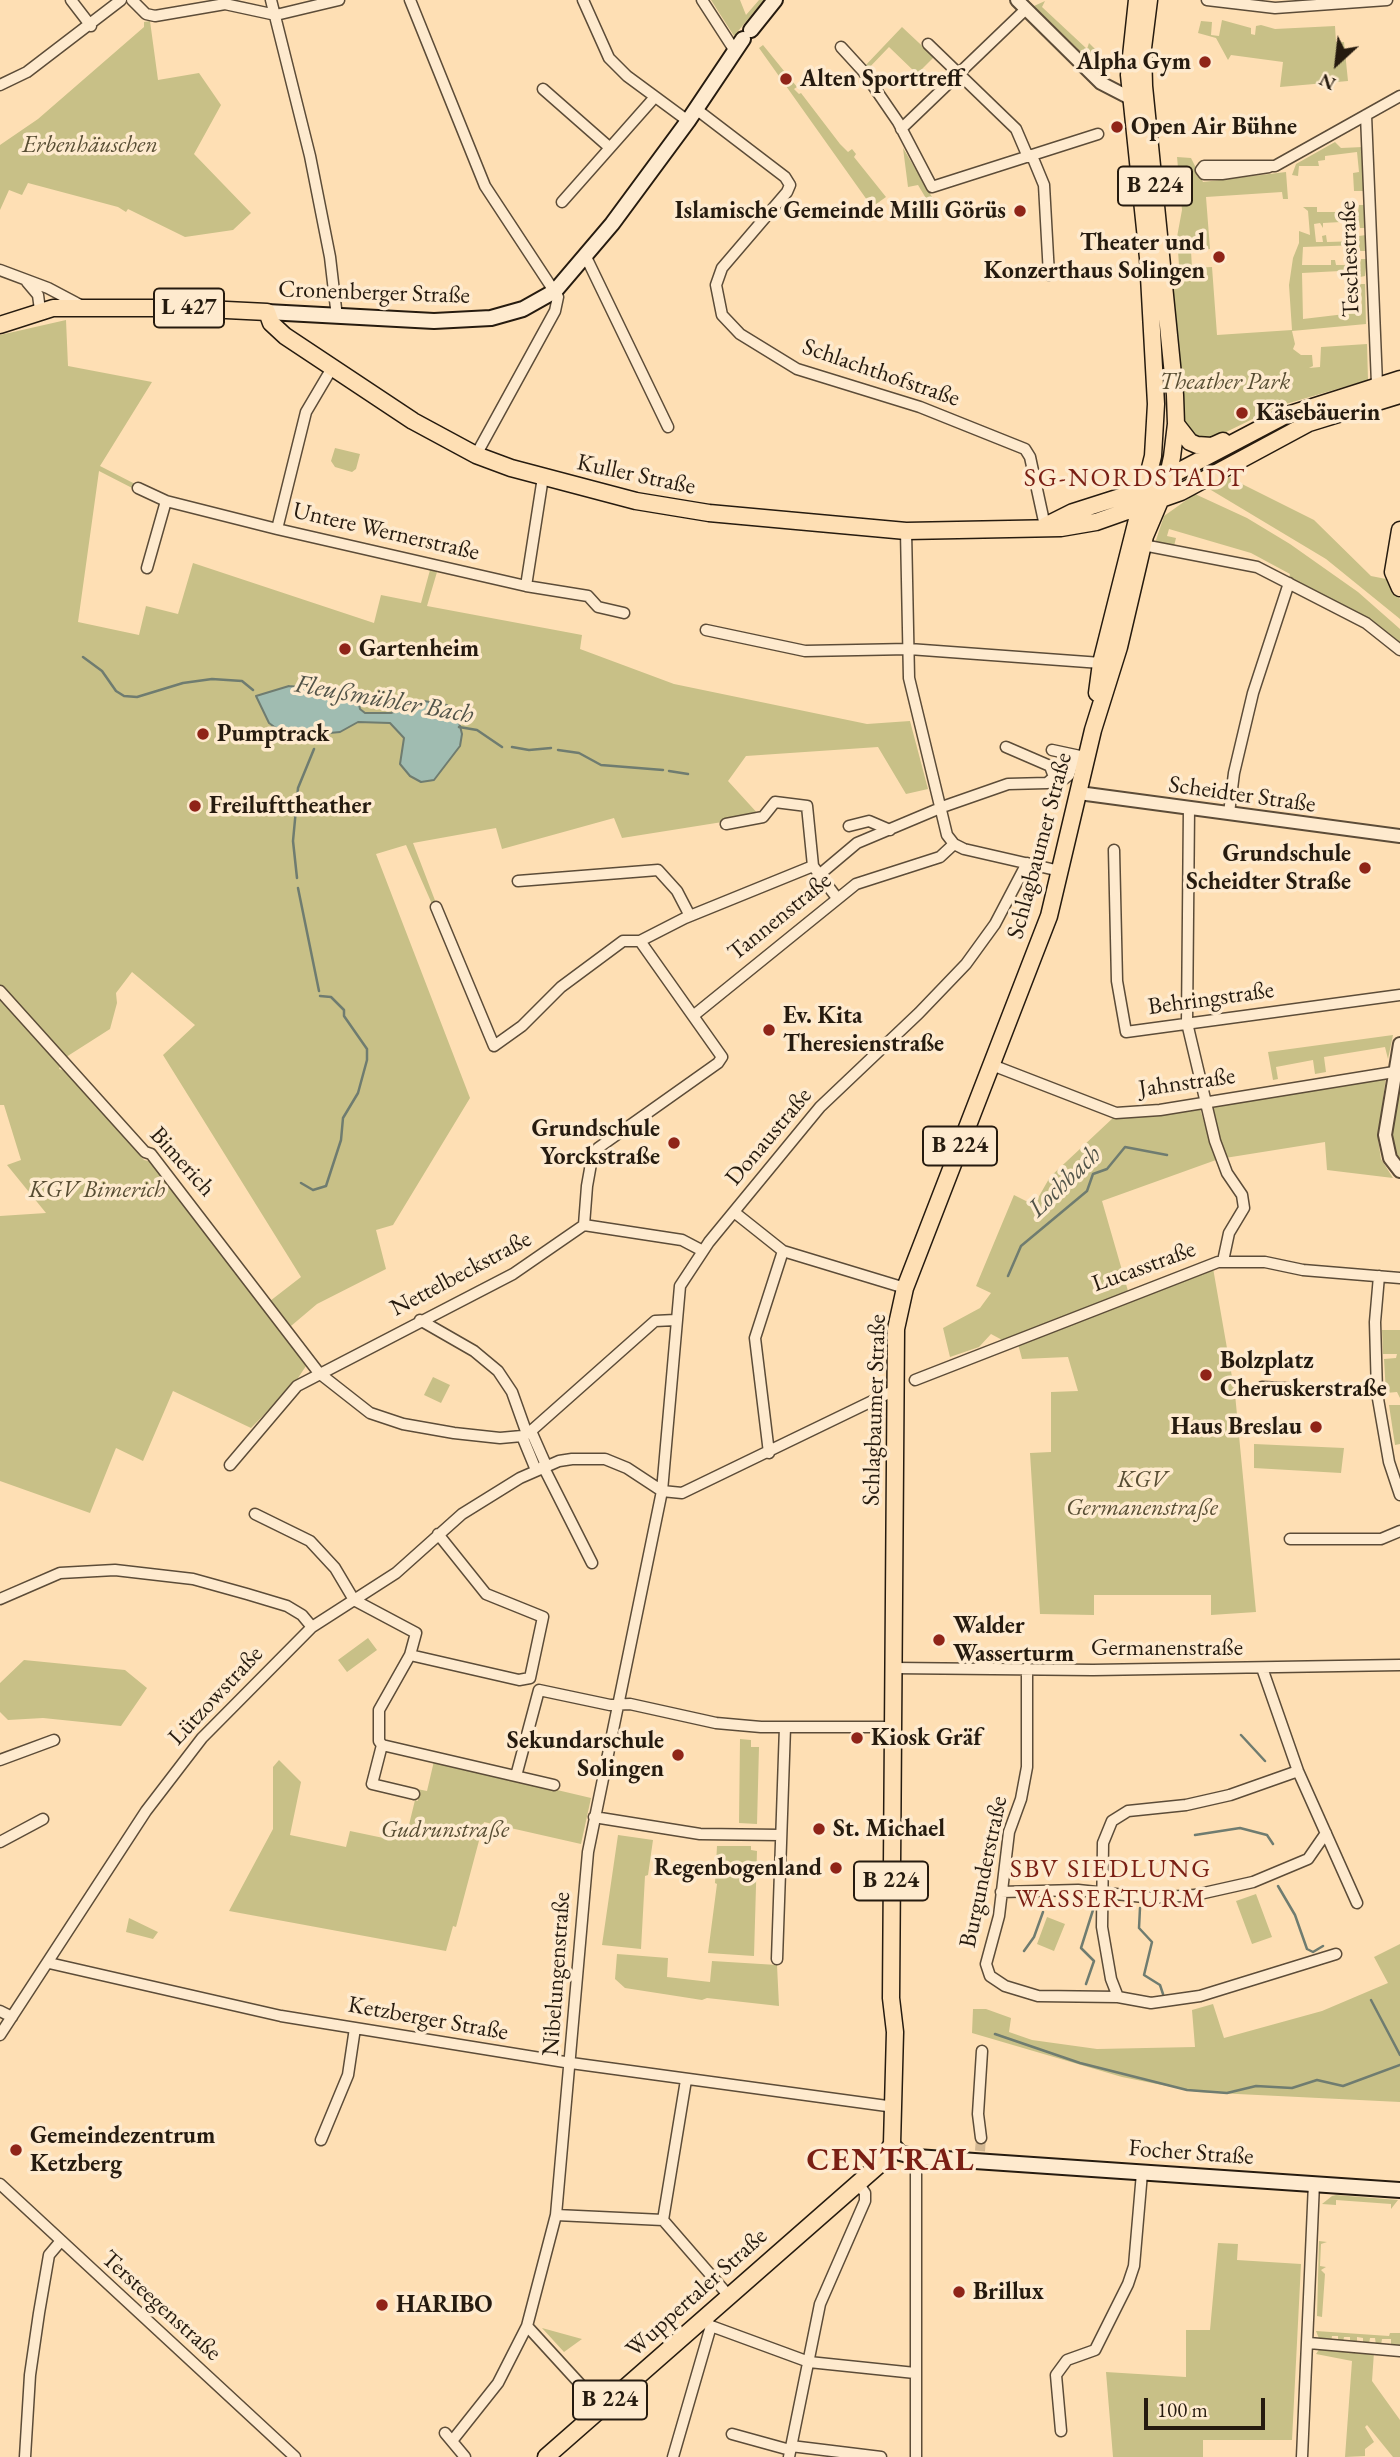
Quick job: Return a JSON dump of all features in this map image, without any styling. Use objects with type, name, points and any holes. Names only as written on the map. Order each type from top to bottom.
[{"type":"main road","name":"Cronenberger Straße","points":[[0,325],[47,309],[84,307],[267,312],[434,321],[491,318],[523,309],[556,293],[586,257],[775,0]]},
{"type":"main road","name":"B 224","points":[[1137,0],[1129,63],[1148,258],[1156,404],[1153,460],[1158,493]]},
{"type":"main road","name":"B 224","points":[[1149,0],[1143,48],[1144,86],[1163,262],[1176,424],[1158,493]]},
{"type":"main road","name":"Kuller Straße","points":[[267,312],[275,328],[429,431],[476,454],[543,477],[636,501],[709,513],[906,531],[1045,526],[1061,528],[1096,522],[1158,493]]},
{"type":"main road","points":[[1158,493],[1379,392],[1400,379]]},
{"type":"main road","points":[[1176,424],[1190,442],[1206,447],[1284,416],[1379,392],[1400,395]]},
{"type":"main road","points":[[1096,522],[1139,542],[1158,493],[1284,416]]},
{"type":"main road","name":"Kuller Straße","points":[[1045,526],[1073,512],[1158,493]]},
{"type":"main road","name":"Schlagbaumer Straße","points":[[1093,730],[1101,663],[1139,542],[1158,493]]},
{"type":"main road","points":[[1400,534],[1393,572],[1400,588]]},
{"type":"main road","name":"Schlagbaumer Straße","points":[[889,2137],[881,2105],[891,1998],[896,1329],[905,1288],[1049,916],[1079,793],[1081,757],[1093,730],[1139,542]]},
{"type":"main road","name":"Schlagbaumer Straße","points":[[880,2164],[889,2137],[895,2027],[891,1998]]},
{"type":"main road","points":[[889,2137],[912,2156]]},
{"type":"main road","name":"Focher Straße","points":[[880,2164],[912,2156],[979,2156],[1142,2173],[1400,2190]]},
{"type":"main road","name":"Wuppertaler Straße","points":[[546,2457],[707,2323],[729,2296],[880,2164]]},
{"type":"street","points":[[71,0],[91,26]]},
{"type":"street","points":[[0,85],[27,72],[91,26],[121,0]]},
{"type":"street","points":[[132,0],[152,16],[225,4],[275,15],[339,0]]},
{"type":"street","points":[[271,0],[290,66],[324,226],[337,317]]},
{"type":"street","points":[[410,0],[485,187],[556,293],[558,302],[476,454]]},
{"type":"street","points":[[583,0],[609,58],[654,98],[692,115]]},
{"type":"street","points":[[702,0],[743,40]]},
{"type":"street","points":[[1208,0],[1275,8],[1387,0]]},
{"type":"street","points":[[901,129],[960,74],[1022,4],[1101,83],[1132,99]]},
{"type":"street","points":[[928,44],[1016,129],[1044,185],[1049,275]]},
{"type":"street","points":[[841,47],[863,71],[901,129],[932,187],[1098,134]]},
{"type":"street","points":[[543,89],[609,147]]},
{"type":"street","points":[[1204,174],[1269,167],[1400,96]]},
{"type":"street","points":[[562,202],[654,98]]},
{"type":"street","name":"Schlachthofstraße","points":[[692,115],[785,177],[790,185],[787,192],[722,268],[716,285],[722,316],[740,334],[797,369],[920,407],[1025,449],[1030,457],[1045,526]]},
{"type":"street","name":"Teschestraße","points":[[1366,116],[1379,392]]},
{"type":"street","points":[[586,257],[668,427]]},
{"type":"street","points":[[0,270],[48,288],[84,307]]},
{"type":"street","points":[[24,280],[47,309]]},
{"type":"street","points":[[47,309],[48,288]]},
{"type":"street","points":[[277,529],[306,412],[332,368]]},
{"type":"street","points":[[526,586],[543,477]]},
{"type":"street","name":"Untere Wernerstraße","points":[[138,488],[166,501],[277,529],[526,586],[588,596],[598,607],[624,613]]},
{"type":"street","points":[[147,568],[166,501]]},
{"type":"street","points":[[906,531],[909,678],[938,809],[947,835],[954,844],[1060,871]]},
{"type":"street","points":[[1139,542],[1243,563],[1289,583],[1366,623],[1400,650]]},
{"type":"street","points":[[1229,813],[1234,773],[1253,693],[1289,583]]},
{"type":"street","points":[[706,631],[805,651],[909,649],[1101,663]]},
{"type":"street","points":[[1006,747],[1050,766],[1054,777],[1062,780],[1068,777],[1081,757],[1052,750]]},
{"type":"street","points":[[436,907],[494,1046],[522,1026],[561,987],[623,941],[640,941],[690,916],[816,871],[857,843],[938,809],[1008,784],[1048,783],[1054,777]]},
{"type":"street","name":"Scheidter Straße","points":[[1079,793],[1400,836]]},
{"type":"street","points":[[726,824],[763,817],[775,802],[805,806],[816,871],[836,898]]},
{"type":"street","points":[[1189,808],[1188,1023],[1204,1104],[1221,1158],[1244,1203],[1244,1208],[1229,1233],[1223,1261]]},
{"type":"street","points":[[849,826],[869,821],[890,830]]},
{"type":"street","name":"Tannenstraße","points":[[693,1016],[856,884],[940,857],[954,844]]},
{"type":"street","name":"Behringstraße","points":[[1114,850],[1117,981],[1126,1032],[1400,995]]},
{"type":"street","name":"Donaustraße","points":[[662,1491],[680,1286],[703,1251],[820,1107],[919,1013],[966,964],[995,924],[1027,863]]},
{"type":"street","points":[[519,881],[658,870],[677,891],[690,916]]},
{"type":"street","points":[[640,941],[722,1057],[719,1063],[598,1148],[592,1158],[584,1225],[682,1240],[703,1251]]},
{"type":"street","name":"Bimerich","points":[[0,991],[145,1152],[151,1154],[202,1216],[319,1373],[364,1409],[384,1419],[454,1433],[500,1437],[527,1434]]},
{"type":"street","points":[[1400,1044],[1385,1143],[1390,1158],[1400,1171]]},
{"type":"street","name":"Jahnstraße","points":[[992,1065],[1115,1113],[1204,1104],[1394,1072]]},
{"type":"street","points":[[734,1212],[783,1251],[905,1288]]},
{"type":"street","name":"Nettelbeckstraße","points":[[230,1465],[296,1386],[513,1274],[584,1225]]},
{"type":"street","points":[[769,1453],[755,1338],[783,1251]]},
{"type":"street","name":"Lucasstraße","points":[[915,1380],[1223,1261],[1265,1262],[1303,1270],[1400,1278]]},
{"type":"street","points":[[1379,1276],[1376,1322],[1377,1393],[1389,1462],[1400,1494]]},
{"type":"street","points":[[420,1320],[474,1351],[498,1371],[512,1392],[542,1467],[593,1563]]},
{"type":"street","points":[[527,1434],[655,1321],[675,1320]]},
{"type":"street","points":[[1262,1387],[1377,1393]]},
{"type":"street","points":[[662,1491],[688,1491],[895,1390]]},
{"type":"street","name":"Lützowstraße","points":[[0,2035],[146,1811],[193,1748],[312,1627],[396,1573],[438,1534],[480,1502],[542,1467],[572,1459],[605,1459],[627,1468],[662,1491]]},
{"type":"street","name":"Nibelungenstraße","points":[[465,2457],[449,2437],[498,2383],[527,2326],[556,2215],[582,1913],[594,1817],[662,1491]]},
{"type":"street","points":[[255,1514],[310,1541],[335,1568],[354,1600],[416,1633],[410,1655],[379,1710],[379,1741],[382,1745],[372,1784],[414,1794]]},
{"type":"street","points":[[1290,1539],[1381,1539],[1400,1531]]},
{"type":"street","points":[[410,1655],[519,1680],[530,1678],[543,1617],[486,1594],[438,1534]]},
{"type":"street","points":[[0,1599],[60,1573],[115,1570],[193,1580],[247,1594],[287,1606],[302,1615],[312,1627]]},
{"type":"street","name":"Germanenstraße","points":[[893,1668],[1262,1668],[1400,1665]]},
{"type":"street","name":"Burgunderstraße","points":[[1027,1668],[1027,1767],[1021,1799],[1009,1832],[1001,1892],[986,1964],[990,1976],[1005,1986],[1038,1996],[1118,1997],[1151,2003],[1193,1998],[1336,1954]]},
{"type":"street","points":[[1262,1668],[1298,1771],[1357,1903]]},
{"type":"street","points":[[516,1776],[539,1690],[617,1705],[630,1704],[716,1723],[785,1727],[892,1727]]},
{"type":"street","points":[[777,1959],[785,1727]]},
{"type":"street","points":[[0,1760],[54,1740]]},
{"type":"street","points":[[382,1745],[554,1785]]},
{"type":"street","points":[[1118,1997],[1105,1951],[1102,1893],[1105,1832],[1121,1814],[1149,1807],[1186,1805],[1230,1795],[1298,1771]]},
{"type":"street","points":[[594,1817],[691,1833],[780,1835]]},
{"type":"street","points":[[0,1842],[43,1819]]},
{"type":"street","points":[[1001,1892],[1102,1893],[1167,1898],[1208,1893],[1253,1882],[1308,1858],[1325,1833]]},
{"type":"street","name":"Ketzberger Straße","points":[[49,1963],[241,2007],[355,2028],[686,2080],[881,2105]]},
{"type":"street","points":[[0,2011],[12,2017]]},
{"type":"street","points":[[321,2140],[348,2076],[355,2028]]},
{"type":"street","points":[[981,2138],[978,2114],[982,2051]]},
{"type":"street","points":[[663,2220],[686,2080]]},
{"type":"street","points":[[912,2156],[916,2457]]},
{"type":"street","points":[[1061,2431],[1056,2375],[1067,2360],[1095,2350],[1128,2284],[1134,2266],[1142,2173]]},
{"type":"street","points":[[790,2451],[820,2304],[865,2201],[858,2183]]},
{"type":"street","points":[[1302,2457],[1314,2183]]},
{"type":"street","name":"Tersteegenstraße","points":[[0,2184],[295,2457]]},
{"type":"street","points":[[556,2215],[663,2220],[729,2296]]},
{"type":"street","points":[[25,2457],[30,2375],[39,2313],[49,2255],[60,2242]]},
{"type":"street","points":[[673,2457],[707,2323],[809,2362],[915,2373]]},
{"type":"street","points":[[527,2326],[602,2408]]},
{"type":"street","points":[[1309,2343],[1400,2351]]},
{"type":"street","points":[[732,2434],[790,2451],[881,2457]]},
{"type":"green space","points":[[711,0],[740,0],[746,15],[759,0],[764,0],[734,36]]},
{"type":"green space","points":[[1045,1],[1042,7],[1087,49],[1089,43],[1106,60],[1107,71],[1093,64],[1034,6]]},
{"type":"green space","points":[[1222,20],[1251,28],[1251,34],[1255,35],[1256,26],[1261,25],[1275,29],[1335,26],[1336,42],[1344,42],[1348,81],[1280,87],[1283,62],[1231,55],[1228,60],[1216,38],[1198,33],[1201,21],[1212,22],[1211,35],[1219,36]]},
{"type":"green space","name":"Erbenhäuschen","points":[[150,21],[158,80],[199,73],[221,105],[194,154],[251,213],[233,230],[185,237],[128,209],[126,212],[118,207],[28,183],[22,195],[9,190],[0,210],[0,145],[38,119],[144,27],[144,22]]},
{"type":"green space","points":[[902,27],[934,57],[917,74],[889,47],[866,71],[863,68]]},
{"type":"green space","points":[[763,45],[797,87],[794,89],[801,93],[840,144],[848,152],[852,149],[856,154],[854,157],[886,197],[872,207],[759,48]]},
{"type":"green space","points":[[1335,142],[1341,148],[1363,147],[1364,191],[1354,191],[1353,173],[1359,172],[1357,152],[1325,156],[1325,160],[1318,161],[1319,166],[1299,166],[1298,176],[1292,175],[1296,164]]},
{"type":"green space","points":[[903,148],[932,197],[927,200],[918,185],[908,187]]},
{"type":"green space","name":"Theather Park","points":[[1177,157],[1191,158],[1203,182],[1286,172],[1288,199],[1283,199],[1282,192],[1206,197],[1210,249],[1191,251],[1192,268],[1212,267],[1217,335],[1292,330],[1289,285],[1293,258],[1299,243],[1299,231],[1310,235],[1308,211],[1303,207],[1317,207],[1317,212],[1358,212],[1359,205],[1364,205],[1365,228],[1360,228],[1359,221],[1323,223],[1323,228],[1320,223],[1314,224],[1316,242],[1323,242],[1322,236],[1326,235],[1327,242],[1359,241],[1359,236],[1366,235],[1366,251],[1360,251],[1359,245],[1303,247],[1302,265],[1331,265],[1331,260],[1335,260],[1336,265],[1360,265],[1361,259],[1367,259],[1365,276],[1360,277],[1359,270],[1302,273],[1303,319],[1362,312],[1361,289],[1357,288],[1357,284],[1365,284],[1366,324],[1292,331],[1295,344],[1293,349],[1301,355],[1312,355],[1313,366],[1309,368],[1320,367],[1321,347],[1367,344],[1368,380],[1279,406],[1216,437],[1199,437],[1191,433],[1183,421],[1168,267],[1179,265],[1177,237],[1182,210]]},
{"type":"green space","name":"KGV Bimerich","points":[[66,320],[68,366],[152,382],[100,466],[139,486],[136,490],[99,471],[78,622],[139,635],[146,606],[178,614],[193,563],[374,623],[381,595],[421,603],[430,570],[437,572],[427,606],[582,635],[580,649],[674,684],[867,724],[910,721],[928,789],[906,794],[878,747],[746,756],[728,781],[760,816],[622,838],[614,818],[502,849],[496,828],[413,843],[436,903],[432,904],[406,845],[376,854],[470,1098],[393,1225],[376,1230],[386,1269],[317,1304],[291,1326],[270,1301],[301,1277],[163,1055],[195,1025],[132,972],[116,993],[117,1003],[110,1029],[63,1059],[59,1069],[66,1071],[144,1160],[156,1163],[306,1366],[294,1384],[251,1428],[173,1391],[143,1461],[116,1448],[90,1513],[0,1481],[0,1216],[46,1213],[7,1165],[21,1160],[4,1105],[0,1105],[0,335]]},
{"type":"green space","points":[[335,448],[360,454],[356,469],[352,472],[335,467],[331,461]]},
{"type":"green space","points":[[1226,476],[1314,520],[1371,576],[1386,579],[1400,599],[1400,619],[1326,559],[1206,487]]},
{"type":"green space","points":[[1195,494],[1247,518],[1290,544],[1358,592],[1400,629],[1400,646],[1351,609],[1289,578],[1290,574],[1251,553],[1169,529],[1167,536],[1176,538],[1173,550],[1154,546],[1164,516]]},
{"type":"green space","points":[[1393,1035],[1388,1059],[1385,1047],[1324,1057],[1326,1072],[1315,1074],[1313,1060],[1276,1067],[1278,1079],[1273,1080],[1268,1052]]},
{"type":"green space","points":[[1400,1067],[1400,1159],[1391,1143],[1396,1075]]},
{"type":"green space","points":[[1386,1076],[1378,1139],[1381,1159],[1393,1178],[1327,1170],[1325,1142],[1225,1158],[1210,1108]]},
{"type":"green space","points":[[1200,1109],[1216,1160],[1102,1201],[1128,1291],[1004,1341],[991,1334],[979,1347],[950,1357],[943,1328],[980,1308],[991,1293],[976,1286],[1014,1195],[1034,1205],[1050,1177],[1114,1117]]},
{"type":"green space","name":"KGV Germanenstraße","points":[[1213,1268],[1235,1394],[1256,1612],[1211,1615],[1211,1595],[1094,1595],[1094,1615],[1040,1614],[1030,1453],[1051,1452],[1051,1392],[1078,1391],[1068,1357],[1022,1359],[1018,1344]]},
{"type":"green space","points":[[1382,1330],[1400,1330],[1400,1398],[1397,1392],[1386,1393],[1384,1359],[1396,1358],[1397,1354],[1383,1354]]},
{"type":"green space","points":[[433,1377],[450,1385],[441,1403],[424,1395]]},
{"type":"green space","points":[[1389,1405],[1400,1405],[1400,1444],[1395,1445]]},
{"type":"green space","points":[[1254,1444],[1344,1448],[1341,1473],[1254,1468]]},
{"type":"green space","points":[[368,1638],[377,1650],[347,1672],[338,1660]]},
{"type":"green space","points":[[24,1660],[125,1670],[147,1688],[121,1726],[43,1718],[8,1720],[0,1712],[0,1683]]},
{"type":"green space","points":[[740,1739],[751,1740],[751,1747],[759,1747],[757,1824],[739,1823]]},
{"type":"green space","name":"Gudrunstraße","points":[[279,1760],[301,1782],[290,1835],[346,1847],[350,1831],[393,1840],[396,1828],[408,1829],[415,1800],[418,1801],[417,1789],[427,1791],[434,1761],[591,1798],[581,1844],[484,1822],[456,1927],[453,1926],[446,1951],[229,1911],[273,1829],[273,1767]]},
{"type":"green space","points":[[618,1835],[653,1840],[648,1875],[645,1876],[641,1949],[602,1945]]},
{"type":"green space","points":[[717,1846],[751,1846],[751,1850],[757,1851],[754,1956],[708,1953],[717,1884]]},
{"type":"green space","points":[[1256,1894],[1272,1937],[1252,1944],[1236,1901]]},
{"type":"green space","points":[[1047,1917],[1065,1924],[1054,1951],[1037,1944]]},
{"type":"green space","points":[[129,1918],[158,1932],[153,1939],[126,1932]]},
{"type":"green space","points":[[1400,1944],[1400,2102],[1197,2092],[1122,2077],[972,2033],[973,2009],[986,2009],[1011,2018],[1009,2032],[1032,2040],[1097,2049],[1195,2047],[1192,2010],[1213,2004],[1224,2038],[1322,2011],[1388,1983],[1374,1957]]},
{"type":"green space","points":[[617,1954],[668,1958],[667,1977],[710,1982],[712,1961],[777,1965],[779,2006],[707,1998],[702,2000],[625,1988],[615,1979]]},
{"type":"green space","points":[[1332,2196],[1398,2200],[1391,2209],[1391,2204],[1336,2200],[1336,2205],[1322,2204]]},
{"type":"green space","points":[[1319,2241],[1327,2242],[1321,2244],[1320,2266],[1326,2267],[1321,2270],[1325,2274],[1322,2317],[1317,2316]]},
{"type":"green space","points":[[1218,2243],[1238,2244],[1237,2260],[1301,2264],[1292,2440],[1203,2440],[1203,2457],[1113,2457],[1106,2372],[1186,2377],[1186,2330],[1210,2330]]},
{"type":"green space","points":[[542,2328],[582,2339],[564,2352]]},
{"type":"green space","points":[[1316,2331],[1389,2336],[1390,2333],[1400,2333],[1400,2346],[1391,2346],[1391,2339],[1382,2339],[1381,2345],[1376,2345],[1375,2338],[1370,2338],[1369,2344],[1363,2344],[1363,2338],[1357,2337],[1357,2343],[1350,2343],[1350,2337],[1344,2337],[1343,2342],[1338,2342],[1338,2336],[1332,2336],[1331,2342],[1320,2341]]},
{"type":"green space","points":[[1320,2348],[1374,2352],[1372,2381],[1400,2420],[1400,2457],[1393,2457],[1367,2425],[1365,2427],[1374,2442],[1365,2449],[1365,2456],[1345,2457],[1352,2361],[1316,2354]]},
{"type":"shaded area","points":[[289,686],[352,692],[357,694],[360,709],[365,713],[391,713],[424,701],[447,705],[458,718],[462,734],[460,746],[434,780],[421,782],[410,776],[400,764],[404,738],[390,723],[358,722],[340,732],[288,737],[269,723],[256,696]]},
{"type":"waterway","name":"Fleußmühler Bach","points":[[83,657],[102,671],[116,691],[124,696],[137,697],[183,683],[212,679],[242,681],[253,690]]},
{"type":"waterway","name":"Fleußmühler Bach","points":[[459,727],[477,730],[502,747]]},
{"type":"waterway","points":[[512,747],[529,750],[551,748]]},
{"type":"waterway","points":[[297,878],[293,841],[298,788],[314,749]]},
{"type":"waterway","name":"Fleußmühler Bach","points":[[558,750],[579,753],[601,765],[663,770]]},
{"type":"waterway","name":"Fleußmühler Bach","points":[[669,771],[688,774]]},
{"type":"waterway","points":[[298,888],[319,991]]},
{"type":"waterway","points":[[301,1183],[313,1190],[326,1186],[341,1140],[343,1118],[358,1093],[367,1060],[367,1049],[344,1016],[344,1010],[331,997],[320,996]]},
{"type":"waterway","name":"Lochbach","points":[[1008,1276],[1021,1246],[1087,1191],[1093,1174],[1107,1169],[1125,1147],[1167,1155]]},
{"type":"waterway","points":[[1241,1735],[1265,1761]]},
{"type":"waterway","points":[[1195,1835],[1240,1828],[1267,1835],[1273,1844]]},
{"type":"waterway","points":[[1278,1886],[1295,1915],[1307,1949],[1313,1952],[1323,1946]]},
{"type":"waterway","points":[[1140,1908],[1139,1928],[1152,1942],[1144,1975],[1160,1985],[1163,1994]]},
{"type":"waterway","points":[[1086,1984],[1094,1961],[1081,1948],[1093,1910]]},
{"type":"waterway","points":[[1024,1951],[1034,1937],[1043,1912]]},
{"type":"waterway","points":[[1371,2000],[1400,2055]]},
{"type":"waterway","points":[[995,2034],[1080,2063],[1187,2090],[1227,2093],[1256,2086],[1292,2088],[1317,2080],[1343,2086],[1400,2065]]},
{"type":"tunnel","points":[[980,2151],[981,2138]]},
{"type":"place","name":"Alpha Gym","points":[[1205,62]]},
{"type":"place","name":"Alten Sporttreff","points":[[786,79]]},
{"type":"place","name":"Open Air Bühne","points":[[1117,127]]},
{"type":"place","name":"Islamische Gemeinde Milli Görüs","points":[[1020,211]]},
{"type":"place","name":"Theater und Konzerthaus Solingen","points":[[1219,257]]},
{"type":"place","name":"Käsebäuerin","points":[[1242,413]]},
{"type":"place","name":"Gartenheim","points":[[345,649]]},
{"type":"place","name":"Pumptrack","points":[[203,734]]},
{"type":"place","name":"Freilufttheather","points":[[195,806]]},
{"type":"place","name":"Grundschule Scheidter Straße","points":[[1365,868]]},
{"type":"place","name":"Ev. Kita Theresienstraße","points":[[769,1030]]},
{"type":"place","name":"Grundschule Yorckstraße","points":[[674,1143]]},
{"type":"place","name":"Bolzplatz Cheruskerstraße","points":[[1206,1375]]},
{"type":"place","name":"Haus Breslau","points":[[1316,1427]]},
{"type":"place","name":"Walder Wasserturm","points":[[939,1640]]},
{"type":"place","name":"Kiosk Gräf","points":[[857,1738]]},
{"type":"place","name":"Sekundarschule Solingen","points":[[678,1755]]},
{"type":"place","name":"St. Michael","points":[[819,1829]]},
{"type":"place","name":"Regenbogenland","points":[[836,1868]]},
{"type":"place","name":"Gemeindezentrum Ketzberg","points":[[16,2150]]},
{"type":"place","name":"Brillux","points":[[959,2292]]},
{"type":"place","name":"HARIBO","points":[[382,2305]]},
{"type":"district","name":"SG-NORDSTADT","points":[[1135,479]]},
{"type":"district","name":"SBV SIEDLUNG WASSERTURM","points":[[1111,1885]]},
{"type":"district","name":"CENTRAL","points":[[891,2161]]}]
